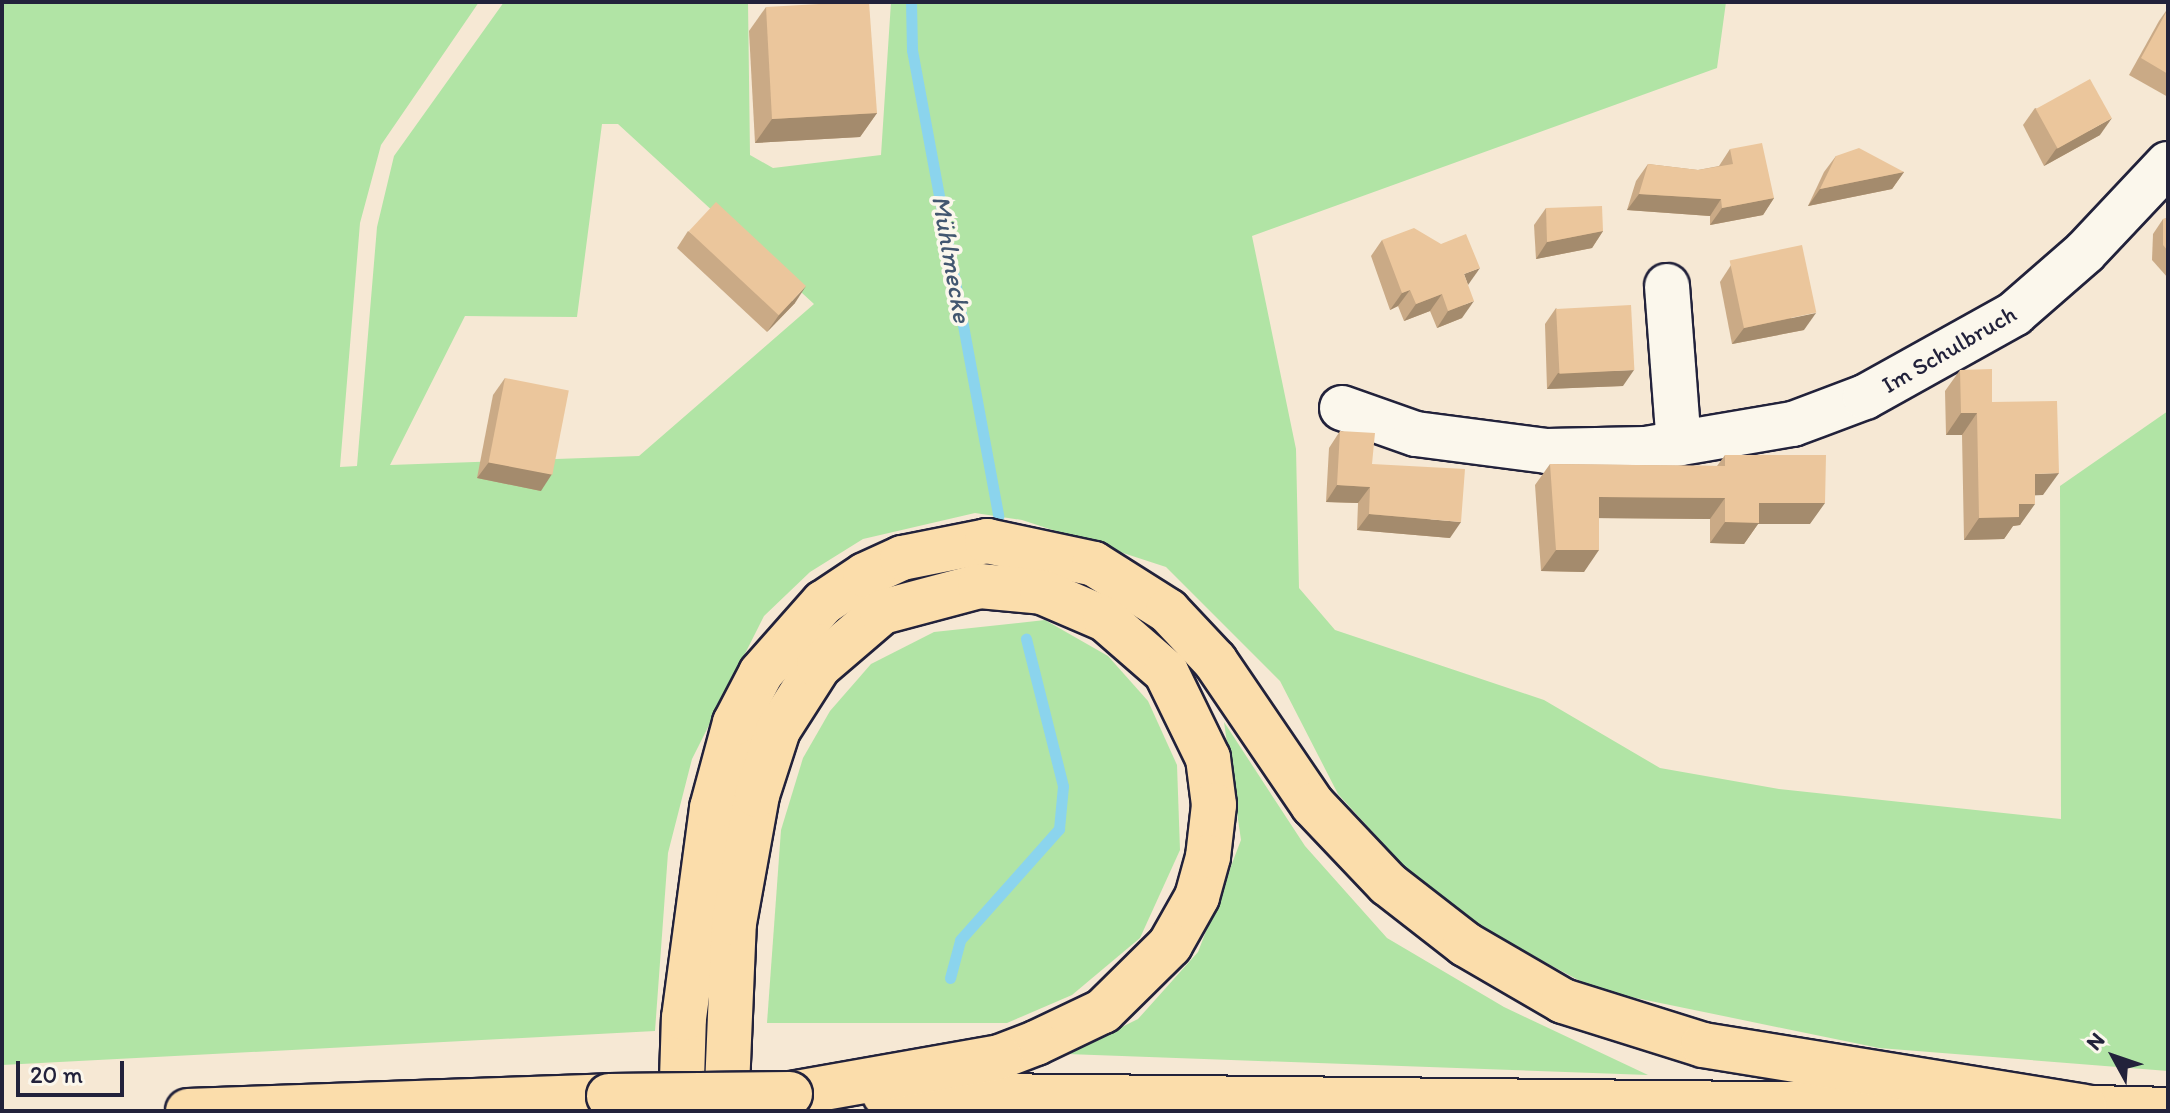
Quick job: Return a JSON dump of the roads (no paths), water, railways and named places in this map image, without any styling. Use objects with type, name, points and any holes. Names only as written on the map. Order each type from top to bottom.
[{"type":"highway","points":[[681,1111],[684,1018],[712,808],[735,723],[761,673],[823,603],[865,575],[902,558],[987,541],[1094,564],[1168,611],[1232,683],[1313,805],[1388,884],[1465,944],[1563,1001],[1703,1045],[2084,1107]]},
{"type":"highway","points":[[726,1111],[734,923],[757,795],[778,730],[819,666],[882,612],[955,590],[1042,592],[1105,619],[1166,672],[1208,758],[1214,805],[1208,857],[1197,897],[1170,945],[1103,1011],[1036,1043],[1000,1057],[790,1094]]},
{"type":"highway","points":[[188,1111],[609,1096],[790,1094],[2168,1110]]},
{"type":"street","name":"Im Schulbruch","points":[[1342,408],[1416,434],[1547,451],[1679,444],[1793,424],[1929,364],[2014,314],[2085,252],[2168,164]]},
{"type":"street","points":[[1667,286],[1679,444]]},
{"type":"waterway","name":"Mühlmecke","points":[[911,2],[912,50],[998,516]]},
{"type":"waterway","name":"Mühlmecke","points":[[950,978],[960,940],[1059,829],[1063,786],[1026,639]]}]
